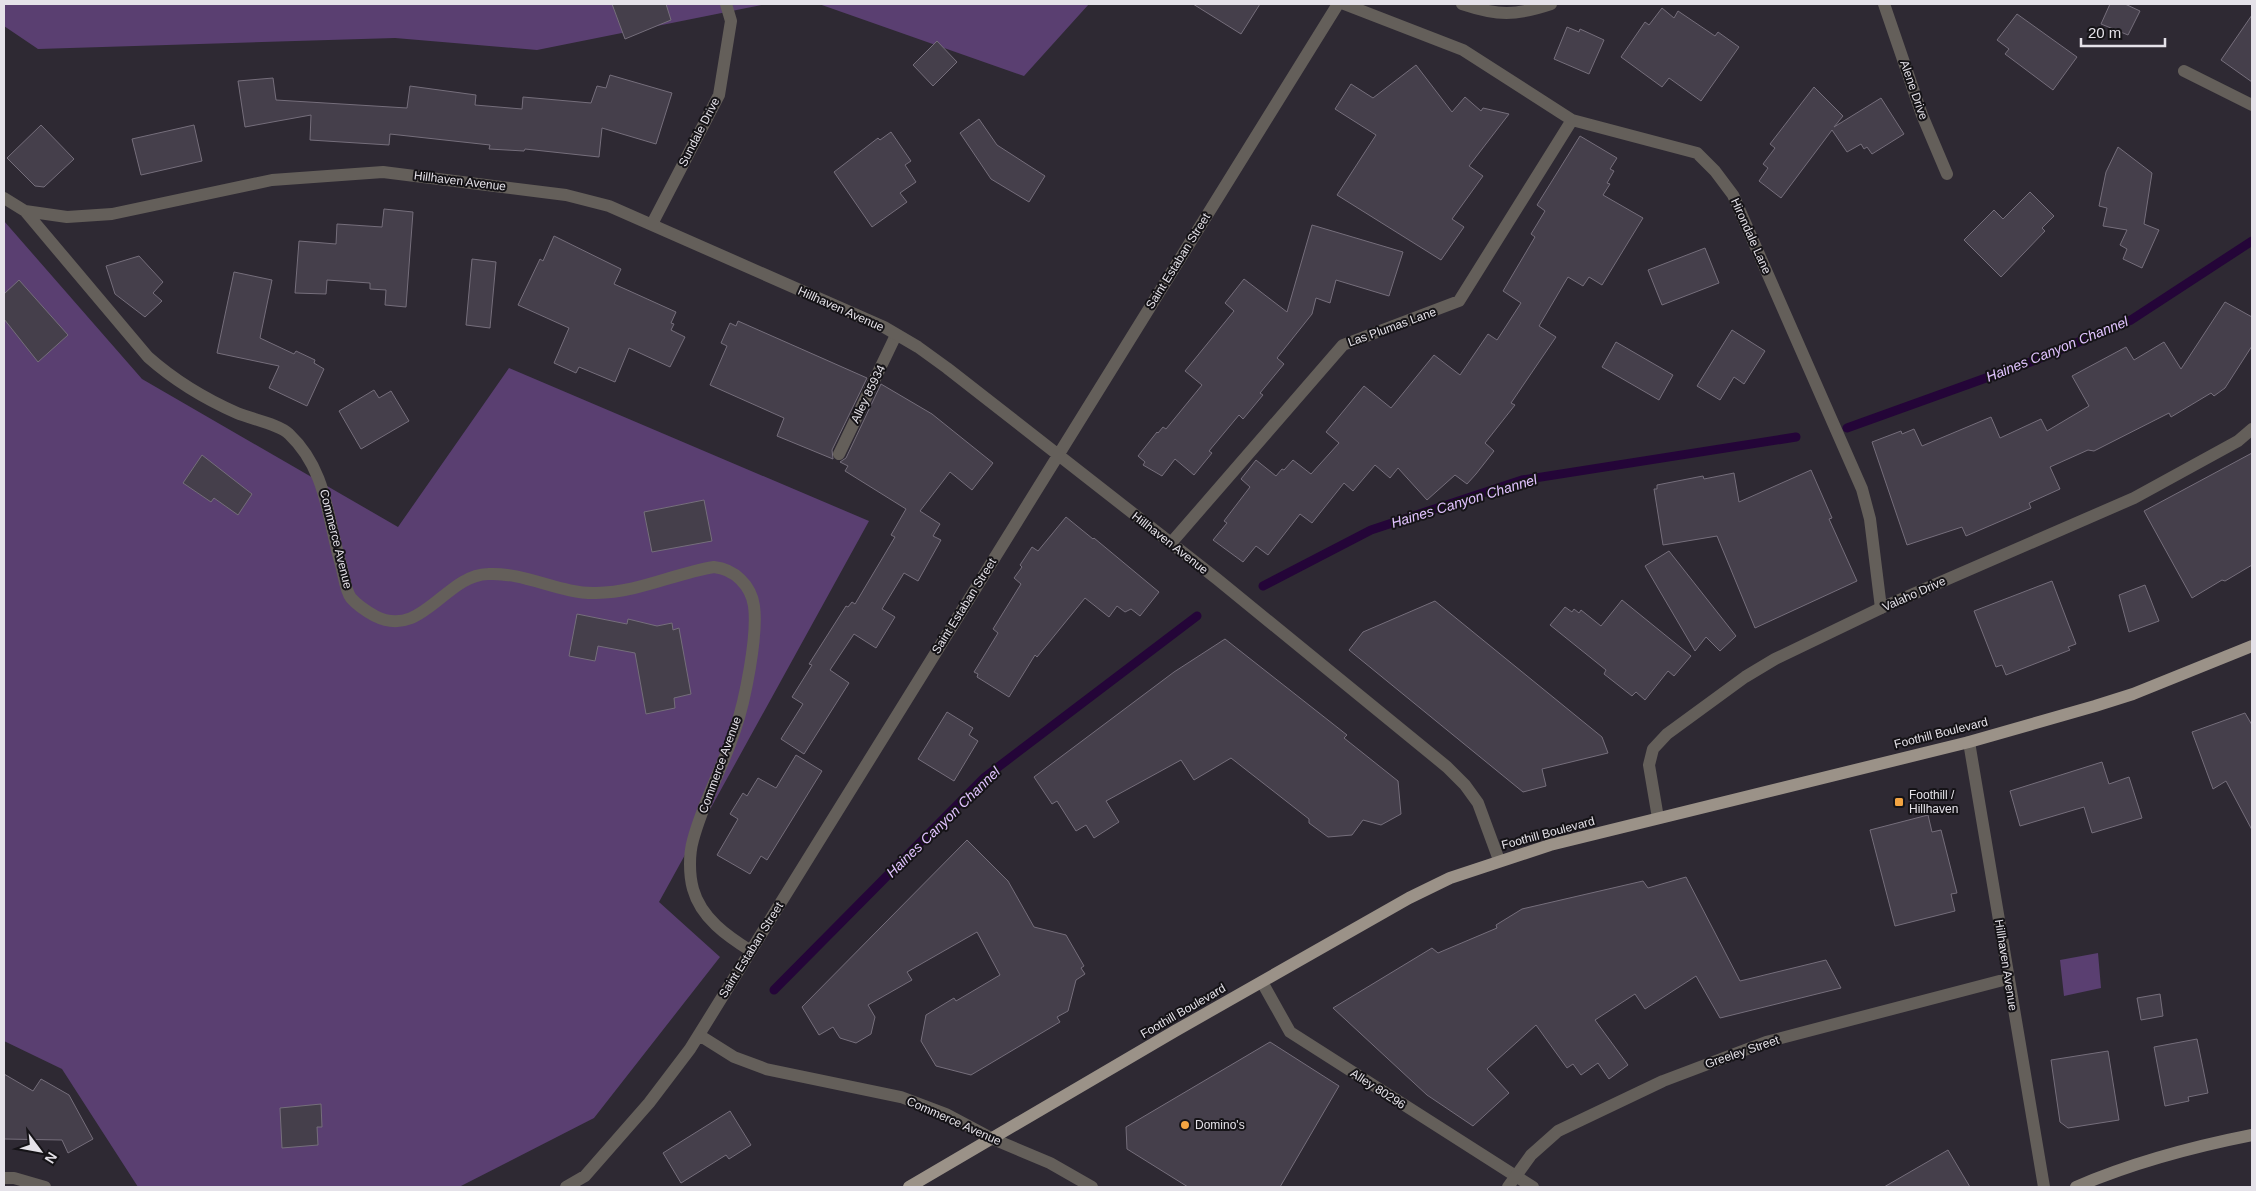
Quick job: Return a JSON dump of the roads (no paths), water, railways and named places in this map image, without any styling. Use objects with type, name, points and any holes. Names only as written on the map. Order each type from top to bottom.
[{"type":"main road","name":"Foothill Boulevard","points":[[909,1187],[1409,898],[1450,878],[1499,860],[1550,845],[1969,742],[2133,694],[2252,646]]},
{"type":"main road","points":[[2076,1187],[2120,1168],[2199,1146],[2252,1135]]},
{"type":"street","name":"Sundale Drive","points":[[652,224],[719,95],[731,21],[726,4]]},
{"type":"street","name":"Saint Estaban Street","points":[[566,1187],[584,1176],[649,1103],[690,1049],[1338,4]]},
{"type":"street","name":"Hirondale Lane","points":[[1344,4],[1463,50],[1572,120],[1697,153],[1715,171],[1733,195],[1862,489],[1870,519],[1881,608]]},
{"type":"street","points":[[1462,4],[1498,14],[1514,13],[1551,4]]},
{"type":"street","name":"Alene Drive","points":[[1884,4],[1922,115],[1947,174]]},
{"type":"street","points":[[2184,71],[2252,104]]},
{"type":"street","name":"Las Plumas Lane","points":[[1171,543],[1343,345],[1459,301],[1572,120]]},
{"type":"street","name":"Hillhaven Avenue","points":[[4,198],[24,211],[67,217],[112,214],[272,180],[382,172],[566,195],[609,206],[652,224],[884,328],[918,347],[947,368],[1171,543],[1459,779],[1478,803],[1499,860]]},
{"type":"street","name":"Commerce Avenue","points":[[24,211],[148,357],[169,376],[198,395],[287,432],[302,448],[321,481],[334,539],[350,596],[364,610],[389,622],[400,622],[434,605],[451,589],[469,578],[488,574],[510,576],[595,593],[630,591],[714,567],[724,568],[741,579],[749,592],[754,606],[754,631],[749,667],[736,727],[693,842],[691,874],[693,890],[710,919],[726,935],[751,951]]},
{"type":"street","name":"Alley 85934","points":[[839,454],[896,335]]},
{"type":"street","name":"Valaho Drive","points":[[1658,818],[1649,765],[1651,754],[1657,742],[1745,677],[1775,659],[1881,608],[2134,498],[2238,441],[2252,429]]},
{"type":"street","name":"Hillhaven Avenue","points":[[1969,742],[2044,1187]]},
{"type":"street","name":"Greeley Street","points":[[1508,1187],[1531,1155],[1558,1131],[1663,1081],[1766,1042],[2008,979]]},
{"type":"street","name":"Alley 80296","points":[[1262,982],[1290,1032],[1534,1187]]},
{"type":"street","name":"Commerce Avenue","points":[[698,1035],[748,1063],[766,1069],[901,1097],[946,1114],[993,1139],[1050,1163],[1092,1187]]},
{"type":"street","points":[[4,1178],[14,1178],[45,1187]]},
{"type":"waterway","name":"Haines Canyon Channel","points":[[1847,428],[2033,361],[2131,320],[2252,241]]},
{"type":"waterway","name":"Haines Canyon Channel","points":[[1263,586],[1371,530],[1522,480],[1796,437]]},
{"type":"waterway","name":"Haines Canyon Channel","points":[[774,990],[985,777],[1197,616]]},
{"type":"place","name":"Foothill / Hillhaven","points":[[1899,802]]},
{"type":"place","name":"Domino's","points":[[1185,1125]]}]
